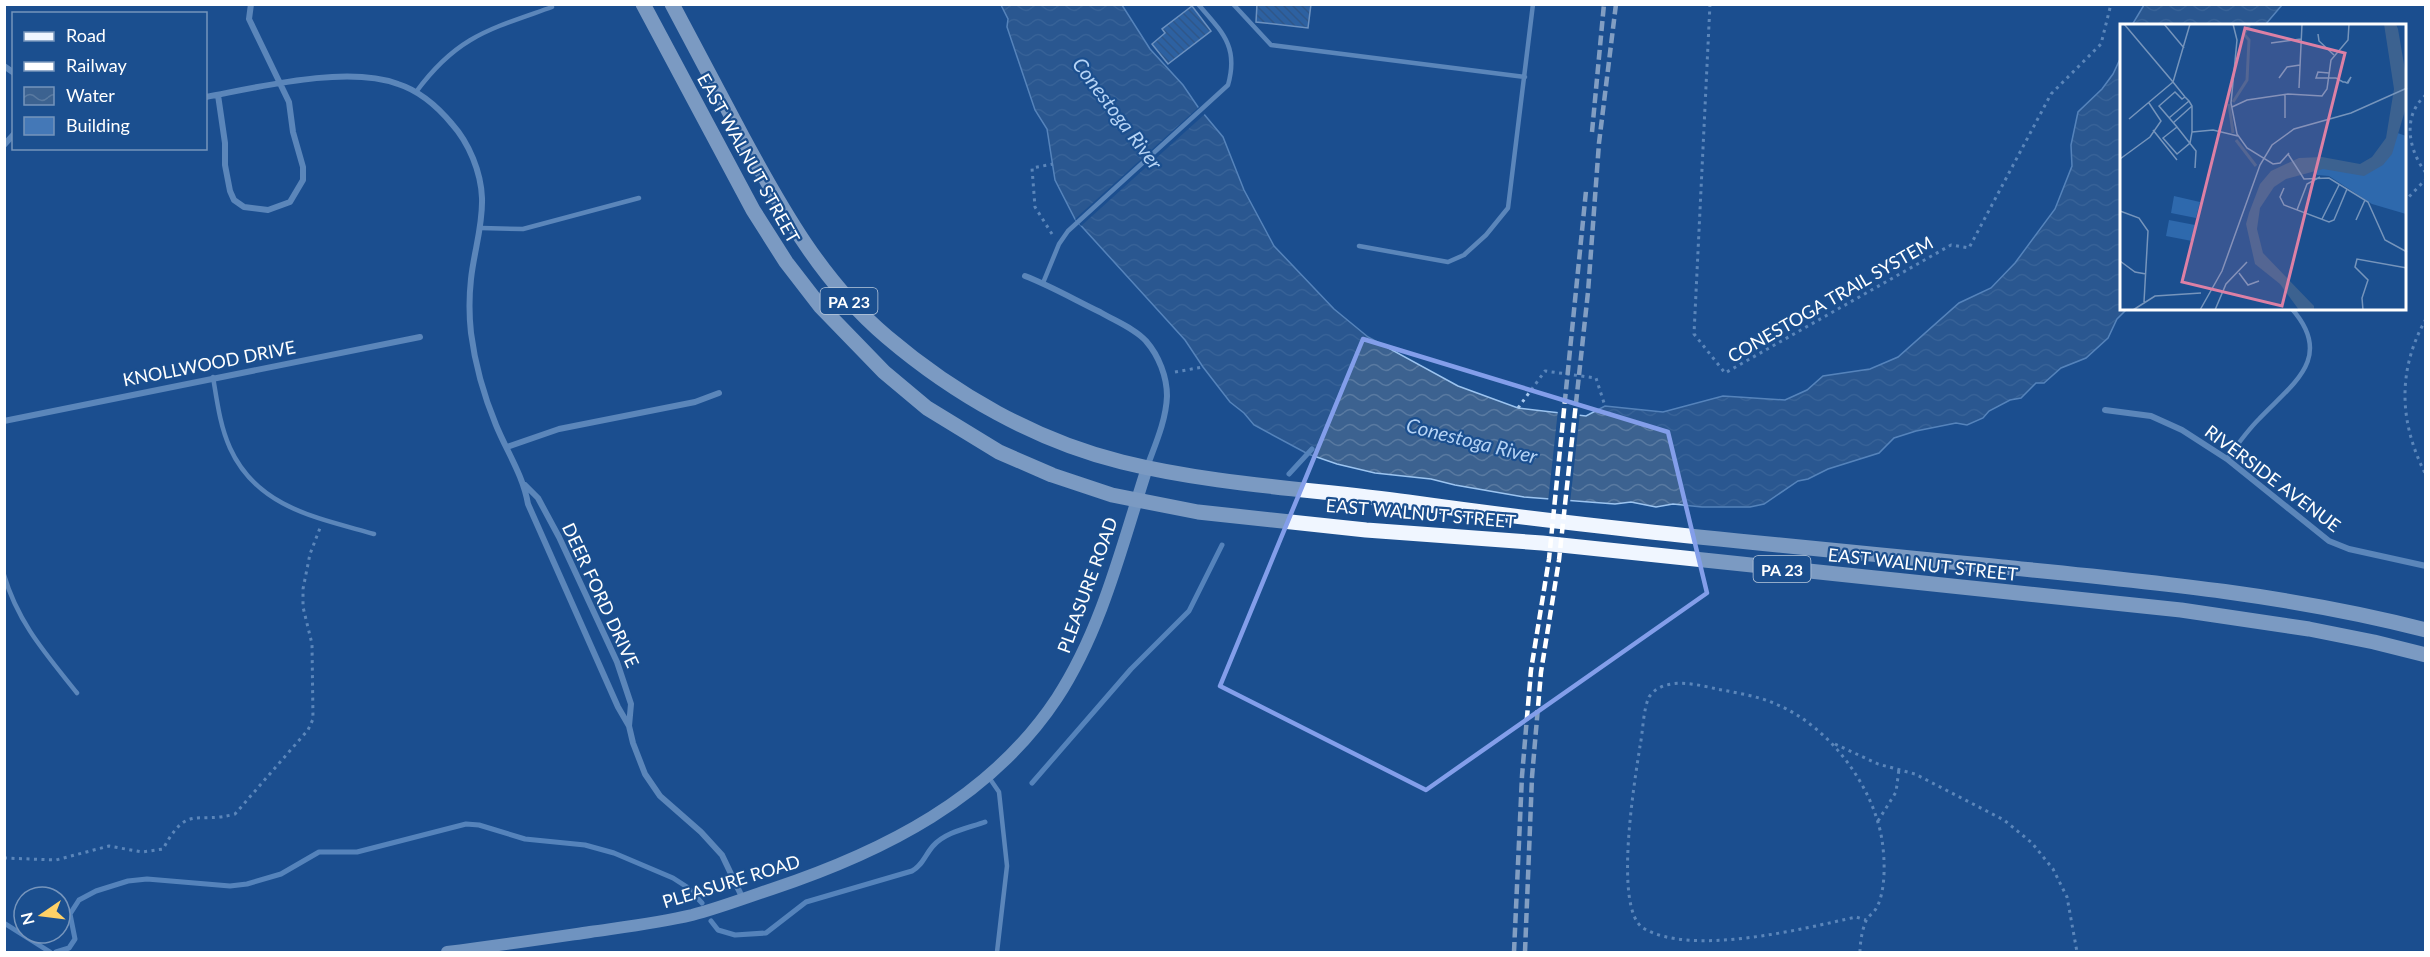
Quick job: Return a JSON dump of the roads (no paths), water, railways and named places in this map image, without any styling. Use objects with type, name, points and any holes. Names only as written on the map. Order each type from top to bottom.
[{"type":"main road","name":"EAST WALNUT STREET","points":[[643,4],[769,237],[803,286],[860,349],[927,408],[999,452],[1083,486],[1198,512],[1366,530],[1542,543],[2202,613],[2309,629],[2426,655]]},
{"type":"main road","name":"EAST WALNUT STREET","points":[[672,4],[790,224],[823,270],[861,313],[928,369],[1015,421],[1092,454],[1147,468],[1203,478],[1360,495],[1528,519],[2249,594],[2379,618],[2426,630]]},
{"type":"street","points":[[218,95],[230,191],[234,201],[244,207],[268,210],[290,201],[303,180],[303,167],[293,132],[289,102],[249,19],[251,4]]},
{"type":"street","name":"DEER FORD DRIVE","points":[[207,97],[319,79],[360,77],[397,83],[417,92],[441,111],[457,130],[471,154],[482,196],[481,228],[471,277],[469,305],[471,334],[487,398],[525,484],[538,498],[563,545],[617,662],[631,704],[629,726]]},
{"type":"street","name":"PLEASURE ROAD","points":[[447,952],[646,924],[691,915],[814,874],[882,846],[928,820],[988,776],[1020,746],[1039,723],[1076,666],[1104,601],[1166,409],[1164,374],[1154,352],[1138,334],[1043,283],[1025,276]]},
{"type":"street","name":"KNOLLWOOD DRIVE","points":[[4,421],[420,337]]},
{"type":"street","points":[[507,447],[559,429],[695,402],[719,393]]},
{"type":"street","name":"RIVERSIDE AVENUE","points":[[2105,410],[2151,416],[2182,430],[2227,459],[2329,541],[2349,549],[2426,566]]},
{"type":"street","name":"DEER FORD DRIVE","points":[[525,484],[528,504],[618,707],[629,726],[637,754],[652,786],[722,855],[743,899]]},
{"type":"lane","points":[[1043,283],[1059,244],[1068,231],[1228,85],[1231,74],[1231,51],[1225,35],[1197,4]]},
{"type":"lane","points":[[1233,4],[1271,45],[1525,77]]},
{"type":"lane","points":[[1359,246],[1448,262],[1464,255],[1486,235],[1508,208],[1533,4]]},
{"type":"lane","points":[[417,92],[440,62],[471,39],[492,28],[552,7]]},
{"type":"lane","points":[[481,228],[523,229],[639,198]]},
{"type":"lane","points":[[2227,459],[2250,427],[2304,372],[2310,353],[2309,333],[2293,310]]},
{"type":"lane","points":[[213,377],[222,423],[230,447],[241,470],[258,488],[282,504],[322,520],[374,534]]},
{"type":"lane","points":[[4,574],[14,603],[31,635],[76,693]]},
{"type":"lane","points":[[988,776],[999,792],[1007,866],[997,952]]},
{"type":"water","points":[[2144,4],[2282,5],[2266,24],[2133,24]]},
{"type":"water","name":"Conestoga River","points":[[1001,5],[1122,5],[1150,49],[1183,85],[1223,137],[1244,190],[1274,246],[1334,309],[1368,337],[1458,386],[1518,408],[1586,416],[1605,406],[1663,412],[1723,396],[1785,400],[1807,390],[1823,376],[1870,369],[1898,357],[1959,303],[1991,288],[2015,263],[2055,209],[2072,166],[2071,145],[2078,112],[2102,89],[2120,59],[2120,310],[2126,310],[2117,319],[2108,338],[2086,358],[2061,368],[2044,383],[2036,383],[2021,398],[2010,400],[1989,411],[1983,418],[1967,425],[1956,423],[1894,438],[1879,453],[1798,481],[1764,504],[1750,507],[1702,507],[1673,504],[1656,507],[1631,502],[1615,504],[1524,497],[1431,479],[1375,473],[1337,464],[1308,454],[1254,425],[1230,402],[1185,340],[1075,219],[1055,180],[1047,129],[1035,110],[1007,27],[1008,19]]},
{"type":"waterway","points":[[1289,474],[1312,449]]},
{"type":"waterway","points":[[1032,783],[1131,669],[1189,611],[1222,545]]},
{"type":"waterway","points":[[711,921],[718,930],[735,935],[766,933],[806,902],[916,869],[938,841],[957,831],[985,822]]},
{"type":"waterway","points":[[56,952],[69,948],[75,939],[70,914],[79,900],[96,891],[128,881],[147,879],[230,886],[247,884],[281,874],[319,852],[357,852],[466,824],[479,825],[525,839],[585,845],[614,853],[673,878],[687,887],[702,903]]},
{"type":"waterway","points":[[4,923],[50,952]]},
{"type":"railway","points":[[1592,132],[1604,4]]},
{"type":"railway","points":[[1525,952],[1532,777],[1541,672],[1559,560],[1588,292],[1599,143],[1616,4]]},
{"type":"railway","points":[[1514,952],[1522,776],[1531,670],[1549,559],[1586,191]]}]
